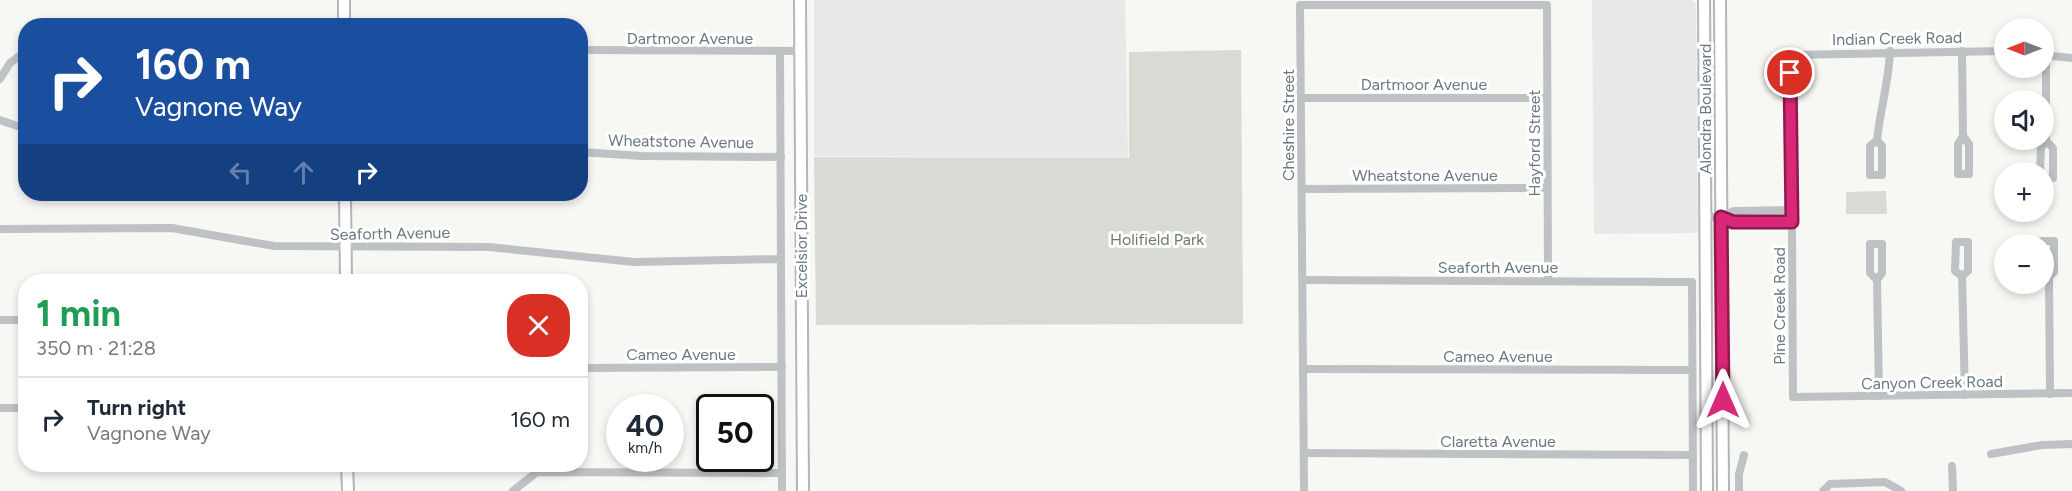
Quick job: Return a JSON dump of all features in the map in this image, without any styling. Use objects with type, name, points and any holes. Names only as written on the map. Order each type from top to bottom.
[{"type":"main road","points":[[344,0],[344,18]]},
{"type":"main road","name":"Excelsior Drive","points":[[800,0],[803,491]]},
{"type":"main road","name":"Alondra Boulevard","points":[[1704,0],[1707,491]]},
{"type":"main road","name":"Alondra Boulevard","points":[[1720,0],[1724,491]]},
{"type":"main road","points":[[1705,122],[1720,121]]},
{"type":"main road","points":[[345,201],[346,274]]},
{"type":"main road","points":[[348,472],[348,491]]},
{"type":"street","name":"Cheshire Street","points":[[1304,491],[1300,5],[1477,3],[1547,5]]},
{"type":"street","name":"Hayford Street","points":[[1547,5],[1548,281]]},
{"type":"street","name":"Dartmoor Avenue","points":[[588,50],[800,51]]},
{"type":"street","name":"Excelsior Drive","points":[[780,51],[782,491]]},
{"type":"street","name":"Indian Creek Road","points":[[1791,55],[1890,51],[1994,51]]},
{"type":"street","points":[[1877,140],[1881,104],[1890,70],[1890,51]]},
{"type":"street","points":[[1962,51],[1963,136]]},
{"type":"street","name":"Pine Creek Road","points":[[1791,55],[1793,397]]},
{"type":"street","points":[[2054,56],[2072,57]]},
{"type":"street","points":[[0,79],[10,63],[18,57]]},
{"type":"street","name":"Dartmoor Avenue","points":[[1302,98],[1547,98]]},
{"type":"street","points":[[0,120],[18,126]]},
{"type":"street","name":"Wheatstone Avenue","points":[[588,153],[642,156],[781,157]]},
{"type":"street","name":"Wheatstone Avenue","points":[[1302,189],[1548,188]]},
{"type":"street","points":[[1706,217],[1721,217],[1734,211],[1792,216]]},
{"type":"street","name":"Seaforth Avenue","points":[[0,229],[172,228],[274,246],[489,247],[634,262],[781,259]]},
{"type":"street","points":[[1962,276],[1965,395]]},
{"type":"street","name":"Seaforth Avenue","points":[[1303,280],[1692,282],[1692,370]]},
{"type":"street","points":[[1877,280],[1879,396]]},
{"type":"street","points":[[2047,294],[2050,394]]},
{"type":"street","points":[[0,320],[18,320]]},
{"type":"street","name":"Cameo Avenue","points":[[588,368],[782,367]]},
{"type":"street","name":"Cameo Avenue","points":[[1303,369],[1692,370]]},
{"type":"street","points":[[1692,370],[1693,491]]},
{"type":"street","name":"Canyon Creek Road","points":[[1793,397],[2072,393]]},
{"type":"street","points":[[0,408],[18,408]]},
{"type":"street","points":[[1991,453],[2042,445],[2072,444]]},
{"type":"street","name":"Claretta Avenue","points":[[1304,453],[1693,455]]},
{"type":"street","points":[[1739,491],[1739,474],[1744,455]]},
{"type":"street","points":[[1952,466],[1953,491]]},
{"type":"street","points":[[588,470],[782,473]]},
{"type":"street","points":[[513,491],[534,472]]},
{"type":"street","points":[[1823,491],[1830,484],[1885,482],[1902,490]]},
{"type":"shaded area","points":[[814,0],[1125,0],[1128,158],[814,156]]},
{"type":"shaded area","points":[[1592,0],[1691,0],[1696,4],[1698,233],[1594,234]]},
{"type":"green space","name":"Holifield Park","points":[[1241,50],[1243,324],[816,325],[814,157],[1129,158],[1129,52]]},
{"type":"green space","points":[[1886,191],[1887,214],[1846,214],[1846,192]]},
{"type":"route","points":[[1723,400],[1721,217],[1733,222],[1792,222],[1790,73]]}]
